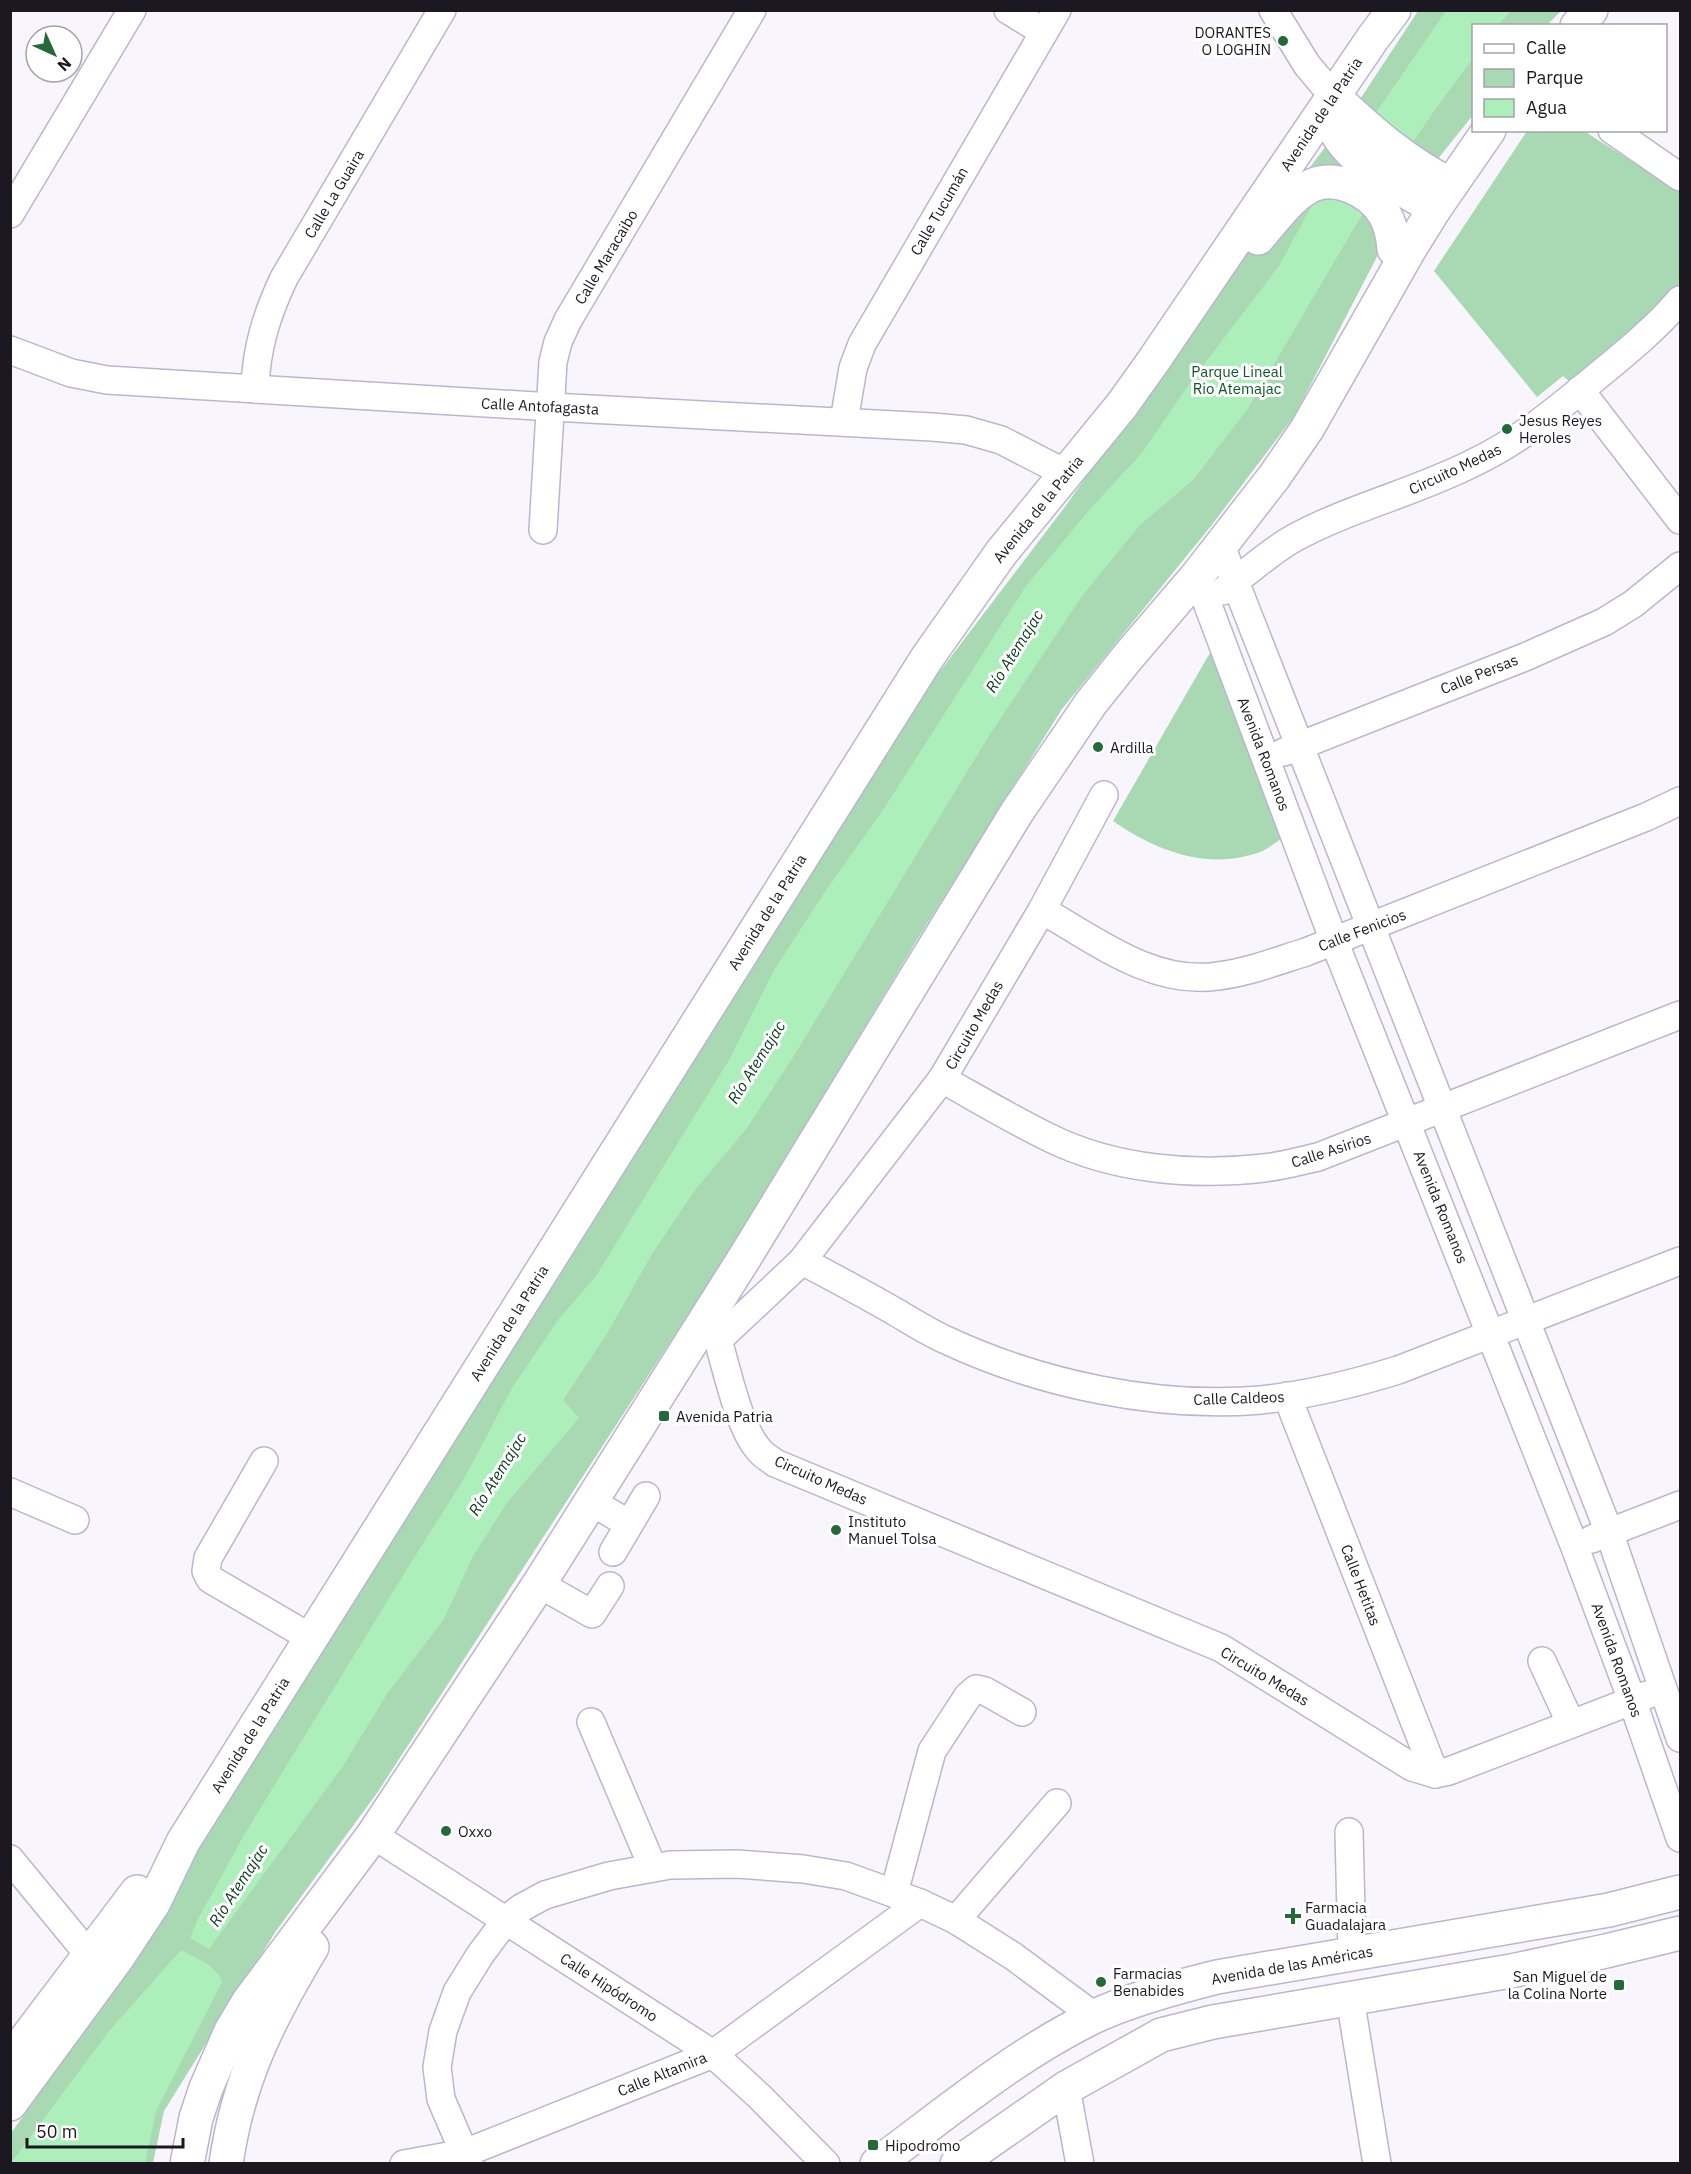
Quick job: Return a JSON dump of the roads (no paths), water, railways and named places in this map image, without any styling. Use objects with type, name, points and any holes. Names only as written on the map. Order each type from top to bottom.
[{"type":"main road","name":"Avenida de la Patria","points":[[10,2104],[118,1958],[153,1904],[183,1842],[927,658],[1001,554],[1122,405],[1188,312],[1339,112],[1394,10]]},
{"type":"main road","points":[[1579,24],[1591,10]]},
{"type":"main road","points":[[1339,112],[1342,139],[1356,156],[1431,190]]},
{"type":"main road","points":[[1328,394],[1342,337],[1394,249],[1431,190],[1487,132]]},
{"type":"main road","points":[[1188,312],[1293,199],[1308,187],[1326,181],[1345,183],[1372,201],[1383,212],[1392,229],[1394,249]]},
{"type":"main road","points":[[187,2163],[196,2118],[206,2088],[231,2031],[249,2001],[373,1834],[539,1584],[590,1501],[705,1341],[1017,812],[1056,753],[1127,658],[1202,589],[1221,546],[1274,477],[1307,429],[1328,394],[1431,190]]},
{"type":"main road","points":[[226,2163],[239,2100],[254,2054],[292,1981],[344,1895],[373,1834]]},
{"type":"main road","name":"Avenida de la Patria","points":[[10,2060],[137,1892],[183,1842]]},
{"type":"main road","name":"Avenida de las Américas","points":[[877,2163],[1015,2062],[1054,2037],[1094,2016],[1174,1988],[1217,1977],[1610,1910],[1680,1892]]},
{"type":"main road","points":[[957,2163],[1066,2088],[1161,2036],[1213,2022],[1511,1971],[1680,1933]]},
{"type":"street","points":[[10,214],[132,10]]},
{"type":"street","name":"Calle La Guaira","points":[[255,389],[259,343],[284,278],[442,10]]},
{"type":"street","name":"Calle Maracaibo","points":[[543,530],[553,362],[558,342],[568,320],[752,10]]},
{"type":"street","points":[[1008,10],[1051,21]]},
{"type":"street","points":[[1273,10],[1339,112]]},
{"type":"street","name":"Calle Tucumán","points":[[844,421],[853,368],[862,344],[1051,21]]},
{"type":"street","points":[[1615,132],[1680,177]]},
{"type":"street","name":"Circuito Medas","points":[[1202,589],[1236,581],[1293,538],[1316,526],[1473,464],[1510,444],[1640,340],[1680,300]]},
{"type":"street","name":"Calle Antofagasta","points":[[10,350],[89,378],[966,430],[1001,440],[1065,473]]},
{"type":"street","points":[[1580,390],[1680,520]]},
{"type":"street","points":[[1221,546],[1609,1532],[1672,1686],[1680,1738]]},
{"type":"street","name":"Calle Persas","points":[[1266,759],[1525,657],[1604,622],[1633,604],[1680,566]]},
{"type":"street","name":"Avenida Romanos","points":[[1202,589],[1334,941],[1574,1545],[1632,1700],[1680,1838]]},
{"type":"street","name":"Circuito Medas","points":[[1104,795],[1042,910],[942,1079],[802,1261],[705,1341],[750,1435],[760,1451],[775,1463],[1221,1648],[1412,1767],[1435,1774]]},
{"type":"street","name":"Calle Fenicios","points":[[1042,910],[1126,958],[1163,973],[1187,977],[1216,977],[1257,968],[1334,941],[1646,818],[1680,801]]},
{"type":"street","name":"Calle Asirios","points":[[942,1079],[1052,1139],[1087,1152],[1122,1162],[1173,1170],[1224,1172],[1267,1168],[1318,1157],[1443,1110],[1680,1015]]},
{"type":"street","name":"Calle Caldeos","points":[[802,1261],[945,1340],[1008,1365],[1079,1385],[1145,1397],[1207,1401],[1259,1400],[1367,1380],[1680,1261]]},
{"type":"street","name":"Calle Hetitas","points":[[1287,1396],[1435,1774]]},
{"type":"street","points":[[264,1461],[208,1558],[206,1571],[210,1579],[311,1638]]},
{"type":"street","points":[[10,1492],[75,1520]]},
{"type":"street","points":[[613,1552],[646,1496]]},
{"type":"street","points":[[590,1501],[629,1524]]},
{"type":"street","points":[[1574,1545],[1680,1505]]},
{"type":"street","points":[[539,1584],[587,1623],[610,1586]]},
{"type":"street","points":[[1542,1661],[1571,1724]]},
{"type":"street","points":[[1435,1774],[1449,1771],[1672,1686]]},
{"type":"street","points":[[894,1893],[933,1751],[968,1696],[976,1689],[985,1691],[1022,1712]]},
{"type":"street","points":[[591,1722],[652,1868]]},
{"type":"street","points":[[956,1920],[1057,1803]]},
{"type":"street","points":[[1349,1832],[1352,1954]]},
{"type":"street","name":"Calle Hipódromo","points":[[373,1834],[713,2054],[826,2163]]},
{"type":"street","points":[[10,1860],[89,1955]]},
{"type":"street","points":[[467,2158],[441,2100],[437,2067],[443,2031],[457,1992],[480,1954],[506,1920],[521,1908],[545,1895],[609,1876],[670,1865],[737,1864],[803,1869],[846,1876],[920,1903],[956,1920],[1013,1956],[1094,2016]]},
{"type":"street","name":"Calle Altamira","points":[[404,2163],[467,2158],[713,2054],[920,1903]]},
{"type":"street","points":[[1350,1998],[1377,2163]]},
{"type":"street","points":[[1066,2088],[1080,2163]]},
{"type":"water","name":"Río Atemajac","points":[[1446,11],[1511,11],[1499,24],[1472,24],[1472,59],[1357,223],[1247,410],[1193,480],[1139,526],[1082,596],[987,739],[795,1054],[747,1128],[695,1190],[652,1254],[608,1332],[563,1400],[579,1418],[507,1503],[473,1556],[444,1619],[387,1694],[343,1766],[209,1949],[190,1938],[244,1835],[465,1477],[512,1388],[558,1320],[596,1276],[729,1060],[773,972],[824,893],[885,807],[1026,586],[1091,508],[1142,453],[1189,384],[1279,266],[1311,207]]},
{"type":"water","points":[[181,1950],[211,1967],[222,1982],[156,2111],[145,2163],[11,2163],[109,2031]]},
{"type":"place","name":"DORANTES O LOGHIN","points":[[1283,41]]},
{"type":"place","name":"Jesus Reyes Heroles","points":[[1507,429]]},
{"type":"place","name":"Ardilla","points":[[1098,747]]},
{"type":"place","name":"Avenida Patria","points":[[664,1416]]},
{"type":"place","name":"Instituto Manuel Tolsa","points":[[836,1530]]},
{"type":"place","name":"Oxxo","points":[[446,1831]]},
{"type":"place","name":"Farmacia Guadalajara","points":[[1293,1916]]},
{"type":"place","name":"Farmacias Benabides","points":[[1101,1982]]},
{"type":"place","name":"San Miguel de la Colina Norte","points":[[1619,1985]]},
{"type":"place","name":"Hipodromo","points":[[873,2145]]},
{"type":"park label","name":"Parque Lineal Rio Atemajac","points":[[1237,380]]}]
